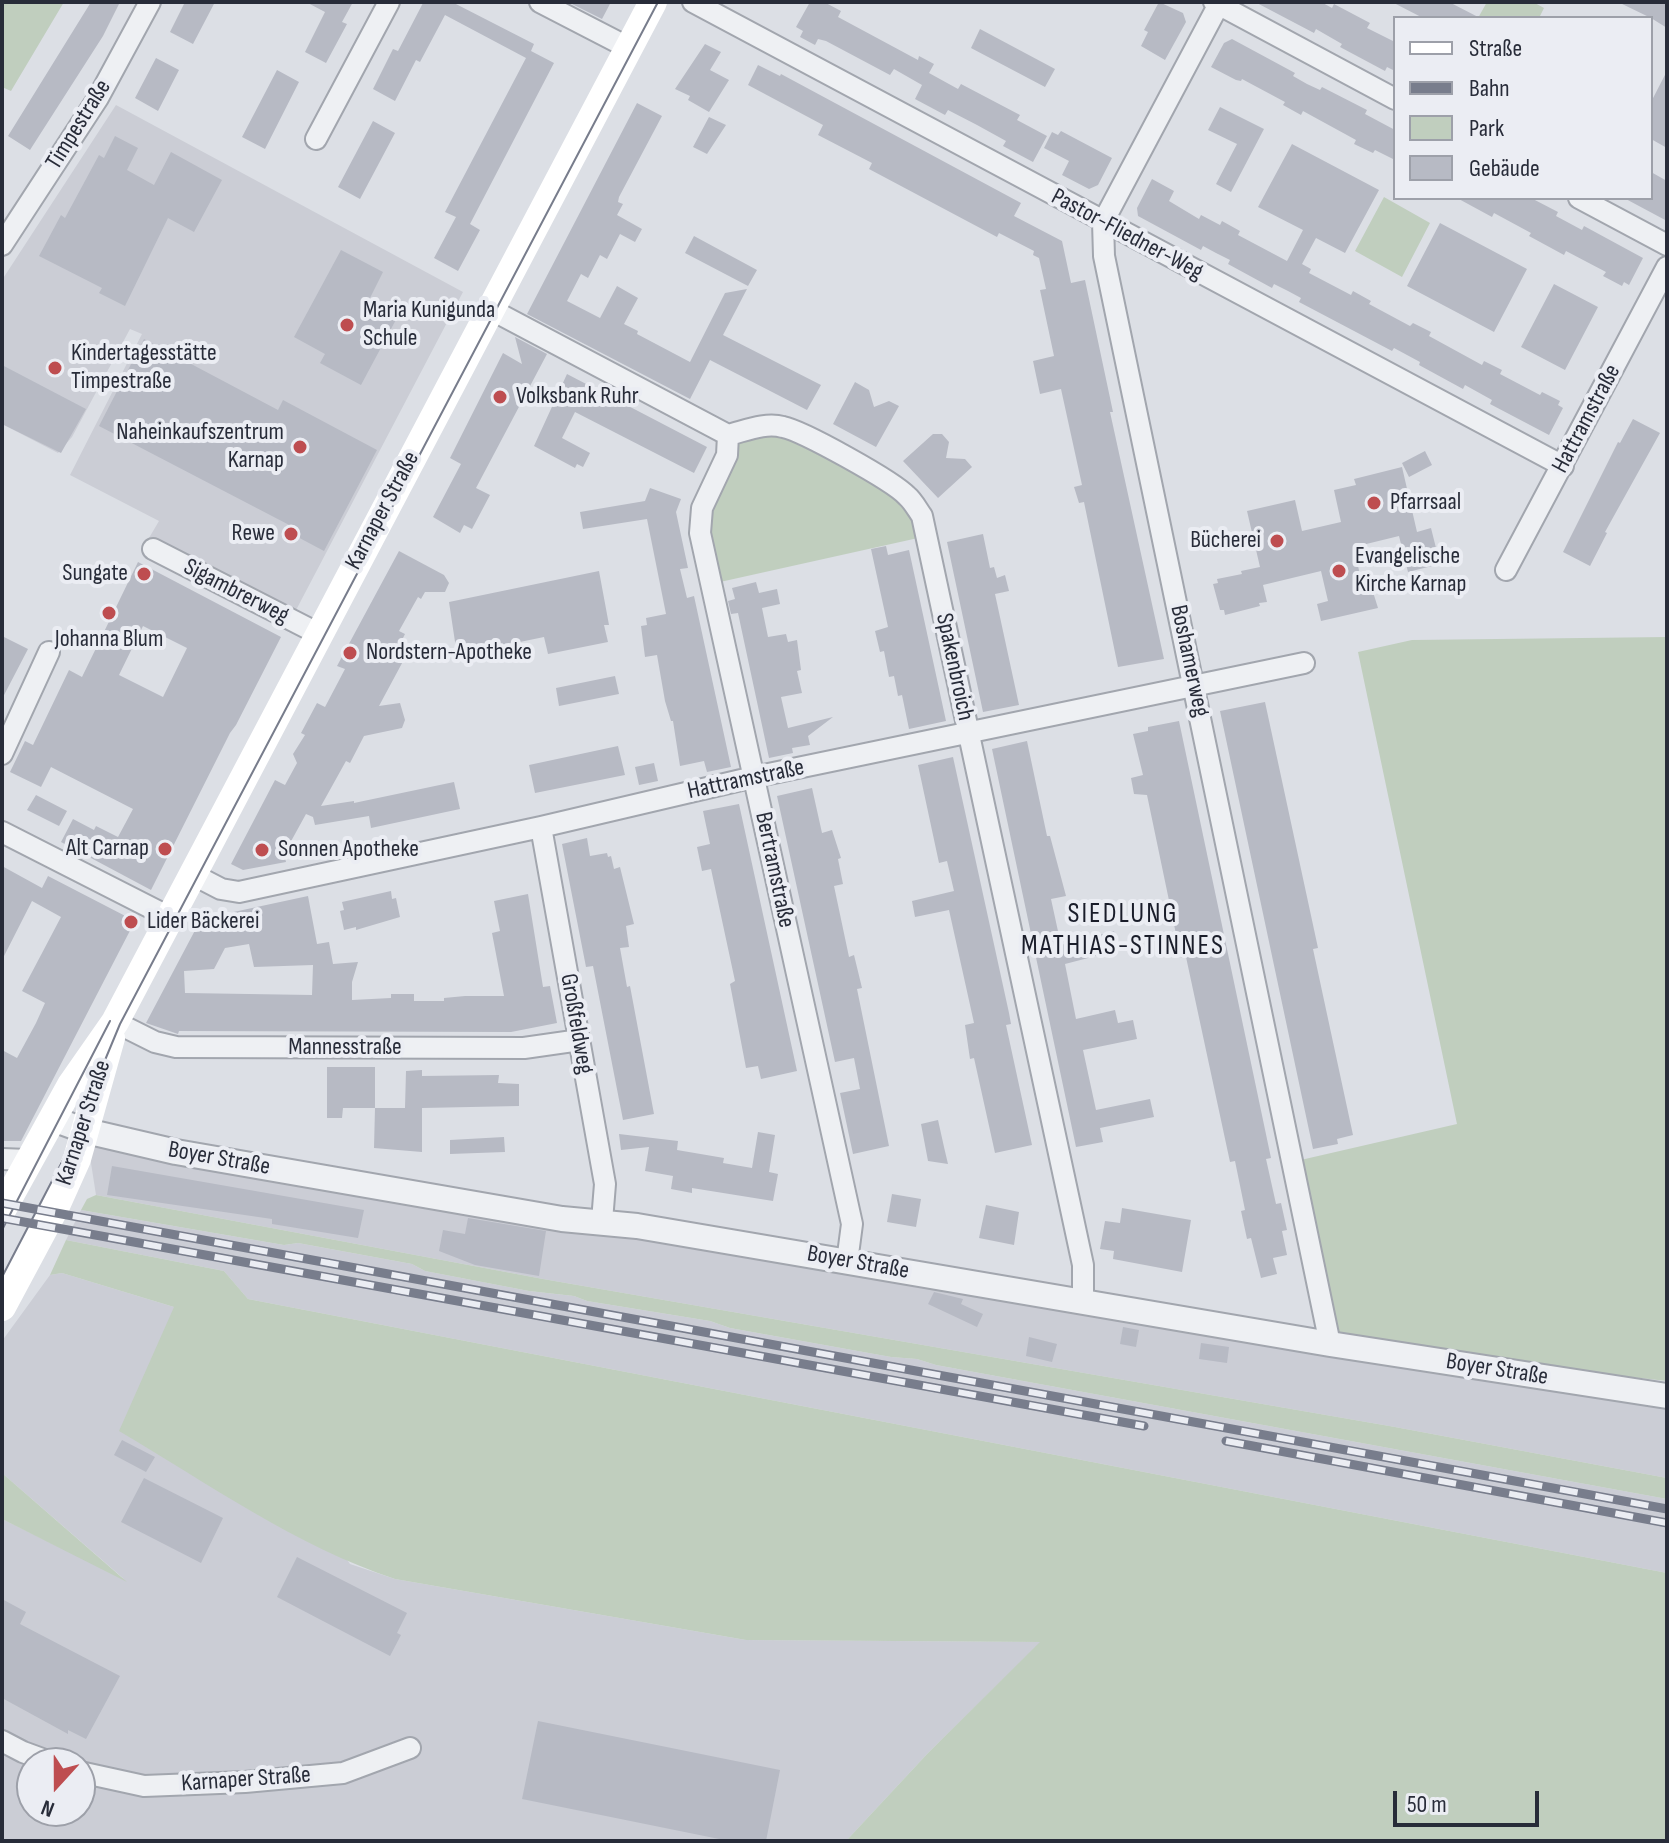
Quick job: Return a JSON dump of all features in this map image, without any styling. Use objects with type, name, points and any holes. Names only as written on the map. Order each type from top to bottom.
[{"type":"main road","name":"Karnaper Straße","points":[[2,1210],[15,1160],[53,1119],[71,1085],[115,1022],[653,2]]},
{"type":"main road","name":"Karnaper Straße","points":[[2,1307],[55,1208],[86,1131],[115,1022]]},
{"type":"street","name":"Timpestraße","points":[[2,245],[98,98],[150,2]]},
{"type":"street","points":[[316,139],[389,2]]},
{"type":"street","points":[[540,2],[629,48]]},
{"type":"street","name":"Pastor-Fliedner-Weg","points":[[693,2],[1563,466]]},
{"type":"street","points":[[1103,222],[1217,3],[1393,98]]},
{"type":"street","points":[[1583,200],[1667,245]]},
{"type":"street","name":"Boshamerweg","points":[[1103,222],[1104,256],[1330,1344]]},
{"type":"street","name":"Hattramstraße","points":[[1506,570],[1667,267]]},
{"type":"street","points":[[490,309],[728,435]]},
{"type":"street","name":"Spakenbroich","points":[[728,435],[761,426],[782,426],[887,480],[907,495],[922,516],[1083,1265],[1083,1301]]},
{"type":"street","name":"Bertramstraße","points":[[728,435],[727,455],[702,508],[700,533],[852,1224],[847,1262]]},
{"type":"street","name":"Sigambrerweg","points":[[153,549],[319,634]]},
{"type":"street","points":[[2,754],[49,652]]},
{"type":"street","name":"Hattramstraße","points":[[192,874],[221,889],[239,892],[754,777],[1304,663]]},
{"type":"street","name":"Großfeldweg","points":[[541,827],[605,1184],[602,1221]]},
{"type":"street","points":[[2,832],[169,917]]},
{"type":"street","name":"Mannesstraße","points":[[115,1022],[155,1042],[176,1047],[524,1048],[580,1040]]},
{"type":"street","name":"Boyer Straße","points":[[53,1119],[86,1131],[176,1152],[384,1189],[562,1219],[602,1221],[1330,1344],[1667,1396]]},
{"type":"street","name":"Karnaper Straße","points":[[96,1776],[144,1786],[245,1782],[343,1773],[410,1748]]},
{"type":"shaded area","points":[[116,105],[463,292],[295,612],[149,538],[159,521],[70,475],[142,334],[130,329],[72,437],[58,453],[2,424],[2,280]]},
{"type":"shaded area","points":[[86,1131],[1667,1406],[1667,1478],[1395,1427],[543,1279],[96,1195]]},
{"type":"shaded area","points":[[81,1210],[284,1245],[298,1243],[412,1264],[425,1271],[529,1291],[574,1296],[587,1301],[710,1321],[730,1328],[917,1359],[936,1365],[1667,1499],[1667,1573],[248,1299],[224,1271],[66,1240]]},
{"type":"shaded area","points":[[62,1273],[174,1307],[350,1564],[395,1579],[746,1640],[1041,1642],[928,1753],[846,1841],[2,1841],[2,1743],[16,1752],[16,1827],[96,1827],[96,1747],[24,1747],[2,1738],[2,1519],[124,1579],[2,1473],[2,1341],[50,1275]]},
{"type":"green space","points":[[2,2],[64,2],[11,91],[2,87]]},
{"type":"green space","points":[[1487,2],[1533,2],[1544,8],[1540,16],[1479,16]]},
{"type":"green space","points":[[1384,197],[1430,223],[1402,277],[1355,251]]},
{"type":"green space","points":[[761,426],[887,480],[927,536],[711,584],[702,508],[728,435]]},
{"type":"green space","points":[[1667,637],[1667,1381],[1330,1344],[1292,1162],[1457,1124],[1358,652],[1412,640]]},
{"type":"green space","points":[[96,1195],[543,1279],[1395,1427],[1667,1478],[1667,1499],[936,1365],[917,1359],[730,1328],[710,1321],[587,1301],[574,1296],[529,1291],[425,1271],[412,1264],[298,1243],[284,1245],[81,1210],[87,1199]]},
{"type":"green space","points":[[66,1240],[224,1271],[248,1299],[1667,1573],[1667,1841],[846,1841],[928,1753],[1040,1642],[746,1640],[395,1579],[358,1565],[288,1532],[119,1431],[174,1307],[62,1273],[50,1275]]},
{"type":"green space","points":[[2,1473],[127,1582],[2,1519]]},
{"type":"building","points":[[91,2],[120,2],[103,36],[30,150],[8,136]]},
{"type":"building","points":[[185,2],[215,2],[193,44],[170,32]]},
{"type":"building","points":[[306,2],[353,2],[342,22],[347,24],[326,63],[305,52],[325,12]]},
{"type":"building","points":[[421,2],[452,2],[534,44],[531,51],[554,63],[470,224],[480,230],[458,271],[434,258],[456,217],[445,212],[526,58],[445,15],[420,62],[416,60],[395,101],[373,89],[393,49],[398,51]]},
{"type":"building","points":[[568,2],[611,2],[602,19]]},
{"type":"building","points":[[810,2],[824,2],[841,11],[838,17],[918,60],[919,56],[934,64],[929,73],[958,89],[961,84],[1020,115],[1017,120],[1047,136],[1033,162],[1003,146],[1006,141],[977,125],[948,110],[945,115],[915,99],[922,85],[894,69],[890,75],[826,41],[818,39],[815,45],[800,37],[803,31],[796,27]]},
{"type":"building","points":[[1159,2],[1183,13],[1186,22],[1165,60],[1141,46],[1148,32],[1144,30]]},
{"type":"building","points":[[1255,2],[1321,2],[1332,8],[1334,4],[1370,23],[1367,28],[1393,41],[1393,70],[1387,67],[1385,71],[1340,47],[1342,44],[1316,29],[1314,33]]},
{"type":"building","points":[[1392,2],[1449,2],[1476,16],[1419,16]]},
{"type":"building","points":[[1618,2],[1667,2],[1667,28],[1653,19],[1653,16]]},
{"type":"building","points":[[980,29],[1055,69],[1045,87],[971,48]]},
{"type":"building","points":[[1232,39],[1295,73],[1293,76],[1307,84],[1320,90],[1322,87],[1367,110],[1365,114],[1393,129],[1393,159],[1354,144],[1356,140],[1303,111],[1301,115],[1283,105],[1285,102],[1242,79],[1236,80],[1211,67],[1224,43]]},
{"type":"building","points":[[705,44],[721,52],[710,70],[729,80],[709,112],[688,100],[690,96],[675,89]]},
{"type":"building","points":[[156,58],[179,70],[158,111],[135,98]]},
{"type":"building","points":[[758,65],[781,74],[1021,203],[1014,216],[1062,241],[1071,283],[1085,280],[1113,412],[1110,412],[1164,659],[1118,667],[1084,502],[1079,503],[1074,487],[1082,485],[1061,389],[1040,394],[1033,361],[1054,356],[1040,290],[1046,289],[1039,258],[1033,255],[1034,251],[999,233],[997,237],[869,169],[872,163],[818,135],[823,125],[748,85]]},
{"type":"building","points":[[277,70],[299,82],[265,149],[242,137]]},
{"type":"building","points":[[1667,71],[1667,148],[1653,140],[1653,98]]},
{"type":"building","points":[[637,103],[662,116],[618,202],[623,204],[617,215],[642,229],[635,242],[620,234],[607,259],[600,255],[588,278],[581,274],[567,301],[600,318],[617,286],[638,298],[624,324],[690,362],[725,293],[747,289],[723,335],[821,385],[807,410],[710,360],[690,399],[527,314]]},
{"type":"building","points":[[1220,107],[1264,129],[1231,192],[1216,184],[1237,144],[1208,130]]},
{"type":"building","points":[[709,117],[726,125],[707,154],[693,147]]},
{"type":"building","points":[[373,121],[395,133],[360,199],[338,187]]},
{"type":"building","points":[[1061,131],[1112,158],[1098,185],[1089,189],[1062,175],[1069,161],[1044,148],[1052,132],[1058,135]]},
{"type":"building","points":[[115,136],[138,148],[127,170],[154,185],[171,152],[222,180],[194,232],[168,218],[125,306],[99,293],[102,288],[39,256],[61,215],[65,218],[99,155],[104,158]]},
{"type":"building","points":[[1292,144],[1379,190],[1345,253],[1316,238],[1302,264],[1311,269],[1309,273],[1351,295],[1353,291],[1371,301],[1369,304],[1410,326],[1413,323],[1431,332],[1429,336],[1482,365],[1484,361],[1502,370],[1500,374],[1540,395],[1542,392],[1560,401],[1558,405],[1563,408],[1549,435],[1490,404],[1492,400],[1465,385],[1463,389],[1394,348],[1392,351],[1299,302],[1301,298],[1288,291],[1274,284],[1272,288],[1228,264],[1230,260],[1203,246],[1201,250],[1138,216],[1137,208],[1152,179],[1174,191],[1169,201],[1199,219],[1201,215],[1220,225],[1222,221],[1240,231],[1238,235],[1287,261],[1303,230],[1258,207]]},
{"type":"building","points":[[1653,173],[1667,181],[1667,221],[1628,200],[1653,200]]},
{"type":"building","points":[[1461,200],[1535,200],[1582,230],[1584,226],[1643,258],[1629,285],[1624,282],[1622,286],[1603,276],[1606,272],[1566,251],[1564,255],[1494,213],[1492,217]]},
{"type":"building","points":[[1440,223],[1527,269],[1494,332],[1407,286]]},
{"type":"building","points":[[694,236],[757,270],[748,286],[685,253]]},
{"type":"building","name":"Maria Kunigunda Schule","points":[[341,250],[383,272],[370,298],[399,314],[361,385],[320,363],[325,354],[294,337]]},
{"type":"building","points":[[1554,284],[1598,307],[1565,370],[1521,347]]},
{"type":"building","points":[[515,337],[547,354],[476,488],[490,495],[472,529],[464,525],[460,533],[433,517],[461,464],[450,458],[503,353],[522,364]]},
{"type":"building","name":"Naheinkaufszentrum Karnap","points":[[144,339],[278,410],[283,400],[377,450],[324,551],[292,534],[295,528],[99,426]]},
{"type":"building","points":[[2,365],[86,409],[61,453],[2,424]]},
{"type":"building","points":[[567,374],[707,447],[694,473],[575,412],[562,438],[590,453],[583,467],[577,464],[575,468],[534,446]]},
{"type":"building","points":[[855,382],[869,390],[874,407],[889,401],[899,406],[876,447],[833,424]]},
{"type":"building","points":[[1633,419],[1660,433],[1605,532],[1590,566],[1563,552],[1618,442]]},
{"type":"building","points":[[933,434],[942,434],[949,442],[946,458],[965,459],[972,467],[938,498],[903,461]]},
{"type":"building","points":[[1425,451],[1432,465],[1409,477],[1402,463]]},
{"type":"building","points":[[1402,467],[1417,532],[1431,528],[1440,564],[1408,572],[1399,536],[1354,547],[1364,594],[1373,592],[1378,608],[1321,621],[1317,604],[1328,601],[1321,571],[1263,585],[1267,602],[1259,603],[1260,606],[1225,615],[1224,610],[1220,610],[1213,584],[1218,583],[1217,579],[1260,567],[1247,511],[1295,500],[1302,531],[1341,522],[1334,490],[1356,485],[1354,479]]},
{"type":"building","points":[[650,488],[681,499],[676,512],[688,568],[680,569],[687,598],[694,596],[731,767],[707,772],[704,761],[680,766],[657,655],[645,657],[641,626],[647,625],[646,618],[666,614],[647,519],[583,529],[580,512],[645,501]]},
{"type":"building","points":[[983,534],[990,568],[994,567],[997,578],[1005,575],[1009,591],[995,594],[1019,705],[983,712],[947,542]]},
{"type":"building","points":[[886,546],[888,555],[909,550],[946,721],[909,729],[902,695],[898,696],[894,676],[889,677],[884,651],[880,652],[875,631],[888,627],[871,549]]},
{"type":"building","points":[[399,551],[444,575],[449,583],[445,592],[425,592],[421,599],[418,597],[399,631],[405,634],[395,654],[408,652],[379,706],[400,703],[405,720],[402,728],[364,736],[321,806],[354,803],[454,782],[460,809],[371,828],[369,816],[315,825],[313,817],[306,814],[284,854],[286,862],[243,870],[231,864],[275,780],[285,785],[297,763],[293,754],[305,735],[301,733],[317,703],[325,707],[345,669],[337,666]]},
{"type":"building","points":[[138,562],[281,637],[151,890],[61,842],[73,819],[94,830],[96,826],[118,837],[133,809],[51,767],[41,787],[10,772],[25,741],[33,745],[69,670],[82,677]],"holes":[[[143,626],[187,648],[163,697],[119,675]]]},
{"type":"building","points":[[599,571],[609,625],[604,625],[608,642],[548,654],[544,637],[457,655],[449,602]]},
{"type":"building","points":[[756,582],[759,593],[777,589],[780,604],[762,608],[768,637],[786,634],[788,642],[797,640],[801,670],[797,671],[802,693],[781,697],[788,728],[833,717],[808,736],[810,745],[792,748],[793,753],[769,758],[738,613],[731,614],[728,601],[735,599],[732,588]]},
{"type":"building","points":[[2,636],[28,649],[2,699]]},
{"type":"building","points":[[615,676],[619,694],[559,706],[556,688]]},
{"type":"building","points":[[1265,702],[1318,948],[1313,949],[1353,1135],[1337,1139],[1338,1144],[1313,1149],[1220,711]]},
{"type":"building","points":[[1179,721],[1271,1158],[1266,1159],[1276,1204],[1281,1203],[1287,1230],[1282,1231],[1287,1255],[1273,1258],[1277,1274],[1261,1278],[1251,1238],[1247,1239],[1241,1211],[1245,1210],[1235,1161],[1230,1162],[1186,957],[1181,958],[1147,795],[1134,794],[1131,778],[1143,775],[1133,734],[1148,731],[1148,727]]},
{"type":"building","points":[[1027,741],[1047,836],[1050,836],[1066,896],[1051,899],[1061,945],[1114,931],[1119,950],[1065,964],[1076,1019],[1115,1010],[1118,1023],[1133,1020],[1137,1039],[1083,1050],[1096,1110],[1150,1099],[1154,1117],[1100,1128],[1103,1142],[1076,1147],[992,749]]},
{"type":"building","points":[[618,746],[625,775],[535,793],[529,765]]},
{"type":"building","points":[[953,757],[1009,1013],[1011,1024],[1006,1025],[1032,1145],[995,1153],[974,1058],[970,1059],[965,1025],[974,1023],[949,910],[915,917],[912,901],[954,891],[947,861],[939,863],[918,765]]},
{"type":"building","points":[[654,763],[658,781],[639,785],[635,767]]},
{"type":"building","points":[[812,788],[822,833],[832,830],[841,858],[838,859],[843,884],[834,886],[849,957],[854,955],[862,988],[857,989],[889,1146],[853,1154],[840,1093],[860,1089],[854,1058],[835,1062],[777,796]]},
{"type":"building","points":[[36,795],[67,811],[59,826],[27,810]]},
{"type":"building","points":[[739,804],[797,1071],[761,1079],[758,1066],[746,1068],[730,984],[735,981],[711,869],[702,871],[697,847],[710,844],[703,811]]},
{"type":"building","points":[[587,838],[590,856],[607,853],[608,857],[611,856],[614,869],[620,867],[634,924],[626,926],[629,947],[620,948],[654,1114],[623,1120],[593,966],[586,967],[562,844]]},
{"type":"building","points":[[2,866],[42,888],[48,876],[135,921],[21,1141],[2,1141],[2,1050],[17,1058],[45,1003],[22,991],[61,917],[32,901],[2,960]]},
{"type":"building","points":[[391,891],[392,899],[396,898],[400,917],[356,930],[356,927],[344,930],[340,911],[344,910],[342,902]]},
{"type":"building","points":[[528,894],[543,987],[550,986],[557,1023],[511,1032],[179,1031],[178,1034],[146,1023],[201,919],[308,896],[317,944],[329,942],[333,964],[358,962],[352,982],[352,1000],[391,998],[391,994],[414,994],[414,1001],[504,996],[492,933],[500,931],[494,901]],"holes":[[[249,944],[254,967],[313,965],[312,995],[185,993],[184,971],[214,969],[225,948]]]},
{"type":"building","points":[[327,1067],[375,1067],[375,1108],[343,1108],[342,1118],[327,1118]]},
{"type":"building","points":[[422,1070],[422,1076],[499,1075],[498,1083],[519,1084],[519,1106],[422,1108],[422,1152],[374,1148],[375,1108],[405,1108],[406,1071]]},
{"type":"building","points":[[938,1120],[948,1164],[928,1161],[921,1124]]},
{"type":"building","points":[[758,1132],[775,1135],[769,1172],[778,1174],[773,1201],[692,1188],[692,1193],[671,1189],[673,1176],[645,1171],[649,1147],[621,1150],[619,1134],[678,1141],[677,1150],[724,1158],[723,1163],[752,1168]]},
{"type":"building","points":[[504,1137],[505,1152],[450,1154],[450,1140]]},
{"type":"building","points":[[112,1166],[364,1210],[358,1238],[272,1224],[272,1219],[107,1195]]},
{"type":"building","points":[[892,1194],[921,1199],[916,1227],[887,1222]]},
{"type":"building","points":[[986,1205],[1019,1212],[1014,1245],[979,1238]]},
{"type":"building","points":[[1122,1208],[1191,1220],[1182,1272],[1113,1259],[1114,1251],[1100,1249],[1105,1221],[1120,1223]]},
{"type":"building","points":[[468,1218],[546,1231],[539,1276],[475,1265],[439,1251],[443,1230],[465,1234]]},
{"type":"building","points":[[934,1292],[963,1299],[961,1304],[983,1314],[977,1327],[928,1304]]},
{"type":"building","points":[[1123,1327],[1139,1330],[1136,1347],[1120,1344]]},
{"type":"building","points":[[1029,1337],[1057,1344],[1052,1362],[1026,1356]]},
{"type":"building","points":[[1201,1343],[1229,1347],[1227,1363],[1199,1359]]},
{"type":"building","points":[[122,1440],[155,1457],[146,1472],[114,1455]]},
{"type":"building","points":[[144,1478],[223,1518],[201,1563],[121,1522]]},
{"type":"building","points":[[297,1557],[407,1613],[397,1633],[401,1635],[390,1656],[277,1597]]},
{"type":"building","points":[[2,1599],[26,1612],[20,1624],[120,1676],[86,1739],[68,1730],[68,1734],[2,1698]]},
{"type":"building","points":[[538,1721],[780,1770],[766,1841],[729,1841],[522,1799]]},
{"type":"tram line","points":[[2,1277],[66,1154],[120,1024],[658,2]]},
{"type":"tram line","points":[[2,1230],[110,1021]]},
{"type":"railway","points":[[2,1203],[1667,1509]]},
{"type":"railway","points":[[2,1218],[1144,1426]]},
{"type":"railway","points":[[1226,1441],[1667,1523]]},
{"type":"place","name":"Maria Kunigunda Schule","points":[[347,325]]},
{"type":"place","name":"Kindertagesstätte Timpestraße","points":[[55,368]]},
{"type":"place","name":"Volksbank Ruhr","points":[[500,397]]},
{"type":"place","name":"Naheinkaufszentrum Karnap","points":[[300,447]]},
{"type":"place","name":"Pfarrsaal","points":[[1374,503]]},
{"type":"place","name":"Rewe","points":[[291,534]]},
{"type":"place","name":"Bücherei","points":[[1277,541]]},
{"type":"place","name":"Evangelische Kirche Karnap","points":[[1339,571]]},
{"type":"place","name":"Sungate","points":[[144,574]]},
{"type":"place","name":"Johanna Blum","points":[[109,613]]},
{"type":"place","name":"Nordstern-Apotheke","points":[[350,653]]},
{"type":"place","name":"Alt Carnap","points":[[165,849]]},
{"type":"place","name":"Sonnen Apotheke","points":[[262,850]]},
{"type":"place","name":"Lider Bäckerei","points":[[131,922]]},
{"type":"district","name":"SIEDLUNG MATHIAS-STINNES","points":[[1123,931]]}]
